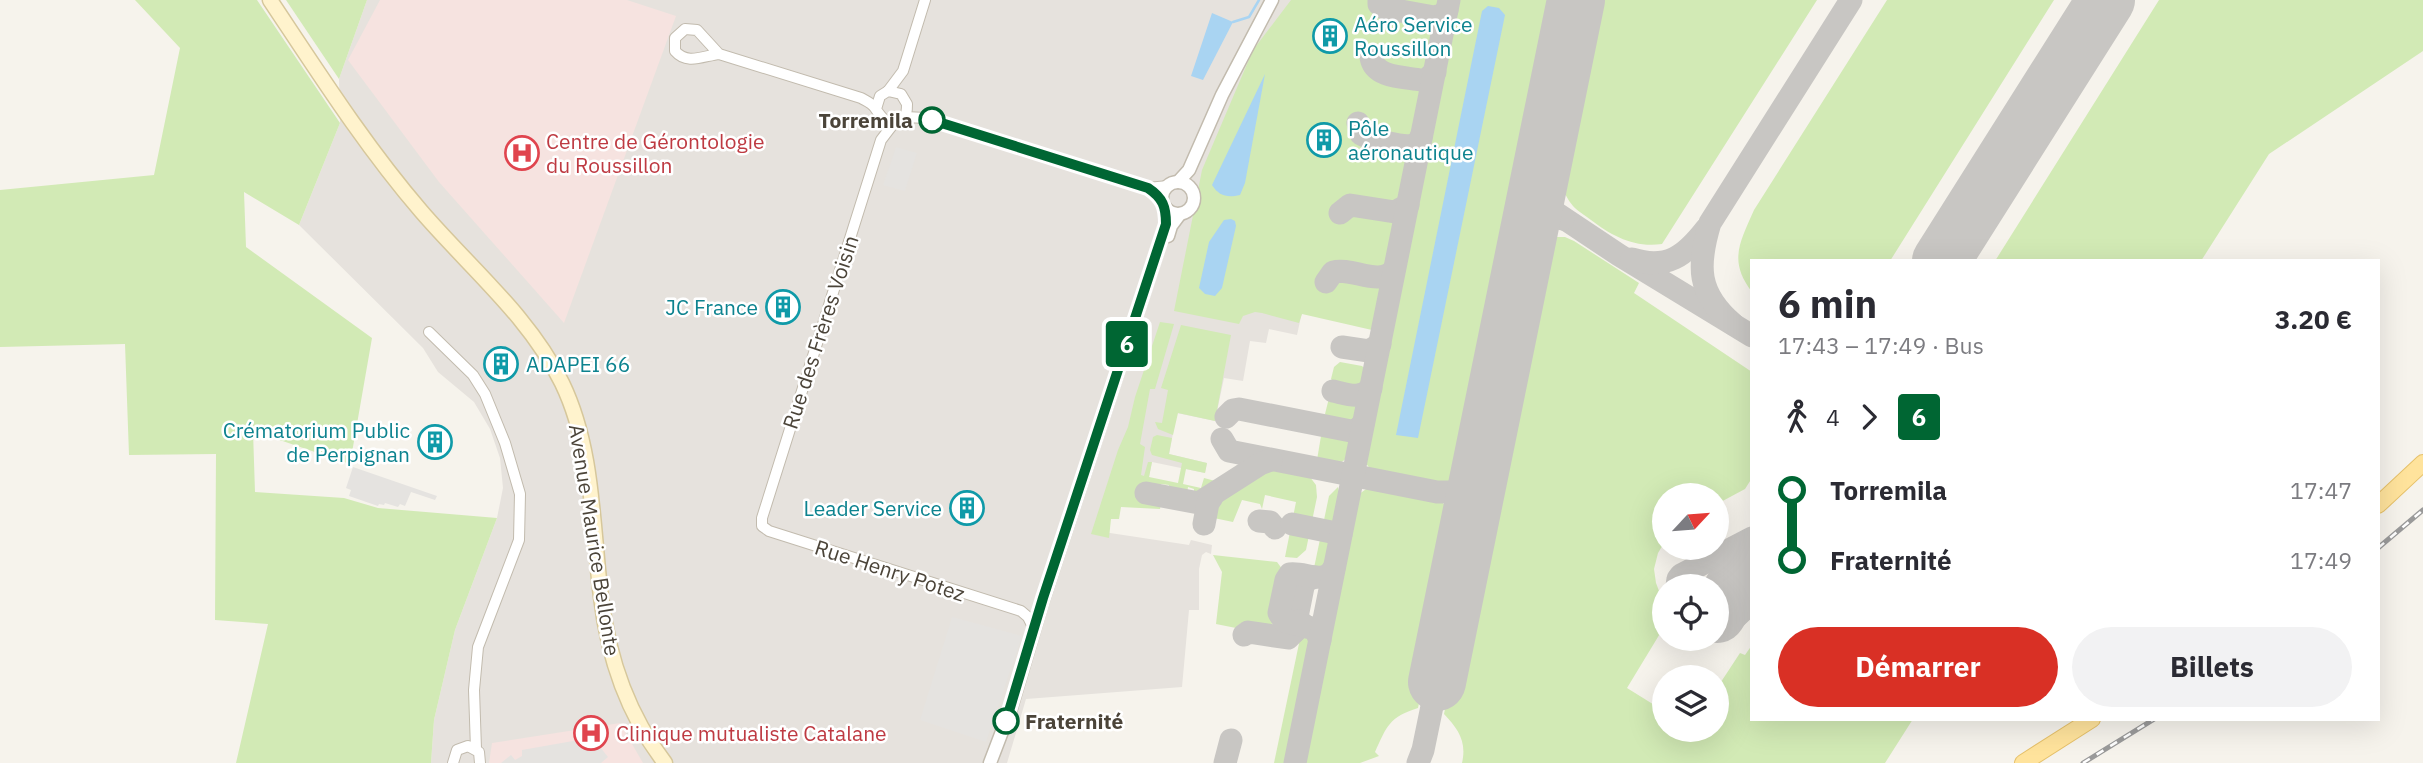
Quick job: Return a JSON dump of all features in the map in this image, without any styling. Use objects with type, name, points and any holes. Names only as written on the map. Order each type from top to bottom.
[{"type":"main road","name":"Avenue Maurice Bellonte","points":[[270,0],[332,94],[382,163],[423,213],[516,313],[563,384],[578,425],[589,478],[601,600],[616,668],[643,730],[665,763]]},
{"type":"main road","points":[[2380,503],[2423,463]]},
{"type":"main road","points":[[2380,512],[2423,472]]},
{"type":"main road","points":[[2010,763],[2077,721]]},
{"type":"main road","points":[[2023,763],[2089,721]]},
{"type":"street","points":[[878,113],[884,94],[903,71],[925,0]]},
{"type":"street","points":[[990,763],[1011,708],[1042,604],[1166,224],[1163,192],[1189,170],[1222,95],[1272,0]]},
{"type":"street","points":[[719,54],[705,41],[701,33],[692,29],[681,31],[675,38],[675,51],[682,58],[691,60],[719,54],[862,97],[897,92],[926,118]]},
{"type":"street","points":[[700,56],[705,41]]},
{"type":"street","points":[[903,71],[905,117]]},
{"type":"street","points":[[862,97],[878,113],[894,123],[905,117],[926,118],[1148,188],[1172,213],[1189,211],[1193,204],[1189,170]]},
{"type":"street","name":"Rue des Frères Voisin","points":[[762,526],[762,518],[881,140],[882,125],[878,113]]},
{"type":"street","name":"Rue des Frères Voisin","points":[[881,140],[894,123]]},
{"type":"street","points":[[1148,188],[1173,183],[1191,187]]},
{"type":"street","points":[[999,763],[1171,226],[1180,214]]},
{"type":"street","points":[[429,332],[473,375],[485,394],[505,443],[520,494],[519,540],[478,647],[474,669],[474,728],[480,763]]},
{"type":"street","name":"Rue Henry Potez","points":[[762,526],[769,531],[1021,611]]},
{"type":"street","points":[[1021,611],[1042,604]]},
{"type":"street","points":[[1021,611],[1028,617],[1034,629]]},
{"type":"street","points":[[453,763],[454,754],[464,746],[474,728]]},
{"type":"street","points":[[464,746],[476,749]]},
{"type":"shaded area","name":"Torremila","points":[[367,0],[1323,0],[1311,271],[1297,335],[1269,329],[1266,343],[1250,341],[1243,381],[1224,378],[1215,421],[1177,413],[1169,454],[1207,463],[1205,473],[1152,462],[1149,477],[1097,531],[1189,545],[1191,540],[1212,545],[1211,554],[1206,552],[1202,555],[1199,569],[1199,610],[1189,610],[1182,687],[1026,699],[1007,763],[431,763],[434,720],[455,630],[497,518],[503,488],[500,458],[490,429],[474,402],[438,372],[423,348],[299,225],[340,123],[339,79]]},
{"type":"shaded area","name":"Centre de Gérontologie du Roussillon","points":[[380,0],[627,0],[676,16],[564,323],[439,182],[348,60]]},
{"type":"shaded area","points":[[896,147],[917,153],[905,191],[883,185]]},
{"type":"shaded area","points":[[353,467],[437,496],[435,500],[411,492],[405,506],[400,504],[398,507],[385,503],[378,506],[349,496],[351,490],[346,488]]},
{"type":"shaded area","points":[[952,617],[1022,636],[986,742],[920,720]]},
{"type":"shaded area","name":"Clinique mutualiste Catalane","points":[[620,723],[643,763],[489,763],[492,743]]},
{"type":"shaded area","points":[[590,738],[591,745],[596,742],[608,757],[601,763],[501,763],[511,755],[515,760],[522,756],[522,750]]},
{"type":"green space","points":[[135,0],[257,0],[340,123],[299,225],[244,192],[246,247],[372,338],[350,464],[253,431],[255,492],[344,498],[378,508],[497,518],[455,630],[434,720],[431,763],[236,763],[268,624],[215,620],[216,454],[129,455],[125,344],[0,347],[0,190],[154,175],[180,48]]},
{"type":"green space","points":[[286,0],[367,0],[339,79]]},
{"type":"green space","points":[[1291,0],[1443,0],[1383,295],[1375,328],[1372,330],[1302,314],[1299,323],[1255,312],[1243,316],[1239,324],[1174,311],[1202,170],[1253,50]]},
{"type":"green space","points":[[1457,0],[1562,0],[1469,457],[1456,477],[1443,483],[1434,483],[1380,474],[1368,466],[1363,454]]},
{"type":"green space","points":[[1589,0],[1817,0],[1662,244],[1624,240],[1607,231],[1575,208],[1561,184],[1557,159]]},
{"type":"green space","points":[[1887,0],[2054,0],[1891,259],[1750,259],[1750,289],[1740,271],[1738,261],[1741,242],[1754,210]]},
{"type":"green space","points":[[2159,0],[2423,0],[2423,51],[2269,154],[2202,259],[1996,259]]},
{"type":"green space","points":[[1555,237],[1574,241],[1639,283],[1634,293],[1750,371],[1750,481],[1745,489],[1729,498],[1729,483],[1652,483],[1652,560],[1656,560],[1655,574],[1652,574],[1652,647],[1627,688],[1652,704],[1652,742],[1729,742],[1729,670],[1740,653],[1745,655],[1750,648],[1750,721],[1912,721],[1885,763],[1462,763],[1463,748],[1460,736],[1444,714],[1535,258],[1546,242]]},
{"type":"green space","points":[[1160,322],[1174,324],[1155,389],[1150,389],[1140,444],[1145,447],[1141,475],[1144,476],[1148,462],[1152,462],[1149,477],[1178,483],[1182,463],[1152,455],[1150,450],[1153,437],[1157,435],[1172,438],[1169,454],[1207,463],[1205,473],[1186,469],[1183,484],[1201,488],[1204,478],[1219,482],[1252,462],[1199,497],[1194,493],[1194,489],[1188,487],[1187,494],[1168,491],[1169,485],[1161,484],[1161,492],[1147,490],[1146,496],[1162,499],[1160,509],[1121,507],[1119,519],[1111,519],[1109,538],[1091,534],[1128,427]]},
{"type":"green space","points":[[1181,325],[1231,335],[1215,421],[1178,413],[1173,435],[1158,429],[1155,422],[1162,423],[1168,390],[1161,388]]},
{"type":"green space","points":[[1340,362],[1362,366],[1366,370],[1364,385],[1357,389],[1335,385],[1331,379],[1334,367]]},
{"type":"green space","points":[[1329,398],[1358,404],[1360,409],[1357,422],[1350,425],[1329,421],[1325,414]]},
{"type":"green space","points":[[1327,433],[1352,440],[1350,454],[1335,465],[1326,465],[1317,460],[1321,436]]},
{"type":"green space","points":[[1269,466],[1307,473],[1316,485],[1317,497],[1306,550],[1297,558],[1285,557],[1296,502],[1265,495],[1262,509],[1260,504],[1242,500],[1233,522],[1209,517],[1210,507]]},
{"type":"green space","points":[[1338,487],[1341,500],[1326,570],[1316,571],[1314,568],[1329,496]]},
{"type":"green space","points":[[1369,487],[1406,491],[1435,498],[1447,507],[1455,530],[1418,708],[1401,715],[1390,724],[1375,752],[1379,756],[1360,763],[1304,763],[1302,758],[1355,497]]},
{"type":"green space","points":[[1213,555],[1277,562],[1283,570],[1271,628],[1241,623],[1236,628],[1216,624],[1222,572]]},
{"type":"green space","points":[[1301,634],[1309,634],[1313,640],[1288,763],[1274,763]]},
{"type":"water","points":[[1488,6],[1499,8],[1505,15],[1418,438],[1396,435],[1482,11]]},
{"type":"water","points":[[1212,13],[1233,22],[1203,80],[1191,76]]},
{"type":"water","points":[[1265,74],[1245,183],[1240,195],[1224,195],[1212,185]]},
{"type":"water","points":[[1231,219],[1236,226],[1222,288],[1215,296],[1205,294],[1199,288],[1209,242],[1224,220]]},
{"type":"waterway","points":[[1233,22],[1249,17],[1259,0]]},
{"type":"taxiway","points":[[1379,0],[1379,4],[1384,8],[1434,17],[1447,10]]},
{"type":"taxiway","points":[[1295,763],[1449,0]]},
{"type":"taxiway","points":[[1733,324],[1712,301],[1703,278],[1703,253],[1710,223],[1851,0]]},
{"type":"taxiway","points":[[1371,57],[1378,69],[1391,75],[1421,80],[1427,79],[1435,72]]},
{"type":"taxiway","points":[[1358,123],[1361,134],[1387,142],[1413,145],[1421,137]]},
{"type":"taxiway","points":[[1541,172],[1541,197],[1550,209],[1619,255],[1750,335]]},
{"type":"taxiway","points":[[1340,213],[1350,205],[1395,212],[1408,205]]},
{"type":"taxiway","points":[[1528,236],[1532,222],[1542,214],[1563,219]]},
{"type":"taxiway","points":[[1632,259],[1655,263],[1674,258],[1690,247],[1706,229]]},
{"type":"taxiway","points":[[1326,282],[1333,272],[1381,277],[1394,270]]},
{"type":"taxiway","points":[[1342,347],[1369,351],[1380,344]]},
{"type":"taxiway","points":[[1333,391],[1358,395],[1371,388]]},
{"type":"taxiway","points":[[1226,417],[1233,410],[1239,409],[1351,431],[1363,424]]},
{"type":"taxiway","points":[[1222,439],[1229,451],[1437,492],[1464,489],[1473,480],[1483,456]]},
{"type":"taxiway","points":[[1146,493],[1199,503],[1260,464],[1271,460]]},
{"type":"taxiway","points":[[1204,524],[1208,503],[1212,497]]},
{"type":"taxiway","points":[[1259,521],[1270,522],[1275,528]]},
{"type":"taxiway","points":[[1292,524],[1341,534]]},
{"type":"taxiway","points":[[1683,574],[1750,539]]},
{"type":"taxiway","points":[[1320,640],[1315,629],[1284,621],[1279,613],[1286,580],[1290,574],[1320,577],[1334,568]]},
{"type":"taxiway","points":[[1294,632],[1304,582],[1314,577]]},
{"type":"taxiway","points":[[1729,618],[1737,616],[1750,604]]},
{"type":"taxiway","points":[[1244,635],[1248,632],[1288,638],[1304,625],[1299,621]]},
{"type":"taxiway","points":[[1418,763],[1437,682]]},
{"type":"taxiway","points":[[1225,763],[1231,740]]},
{"type":"runway","points":[[1437,682],[1576,0]]},
{"type":"runway","points":[[1942,259],[2106,0]]},
{"type":"runway","points":[[1729,595],[1750,562]]},
{"type":"railway","points":[[2380,546],[2423,510]]},
{"type":"railway","points":[[2083,763],[2151,721]]},
{"type":"bus line","name":"6","points":[[932,120],[1148,188],[1163,201],[1166,208],[1166,224],[1043,598],[1006,721]]},
{"type":"place","name":"Aéro Service Roussillon","points":[[1330,36]]},
{"type":"place","name":"Torremila","points":[[932,120]]},
{"type":"place","name":"Pôle aéronautique","points":[[1324,140]]},
{"type":"place","name":"Centre de Gérontologie du Roussillon","points":[[522,153]]},
{"type":"place","name":"JC France","points":[[783,307]]},
{"type":"place","name":"ADAPEI 66","points":[[501,364]]},
{"type":"place","name":"Crématorium Public de Perpignan","points":[[435,442]]},
{"type":"place","name":"Leader Service","points":[[967,508]]},
{"type":"place","name":"Fraternité","points":[[1006,721]]},
{"type":"place","name":"Clinique mutualiste Catalane","points":[[591,733]]}]
